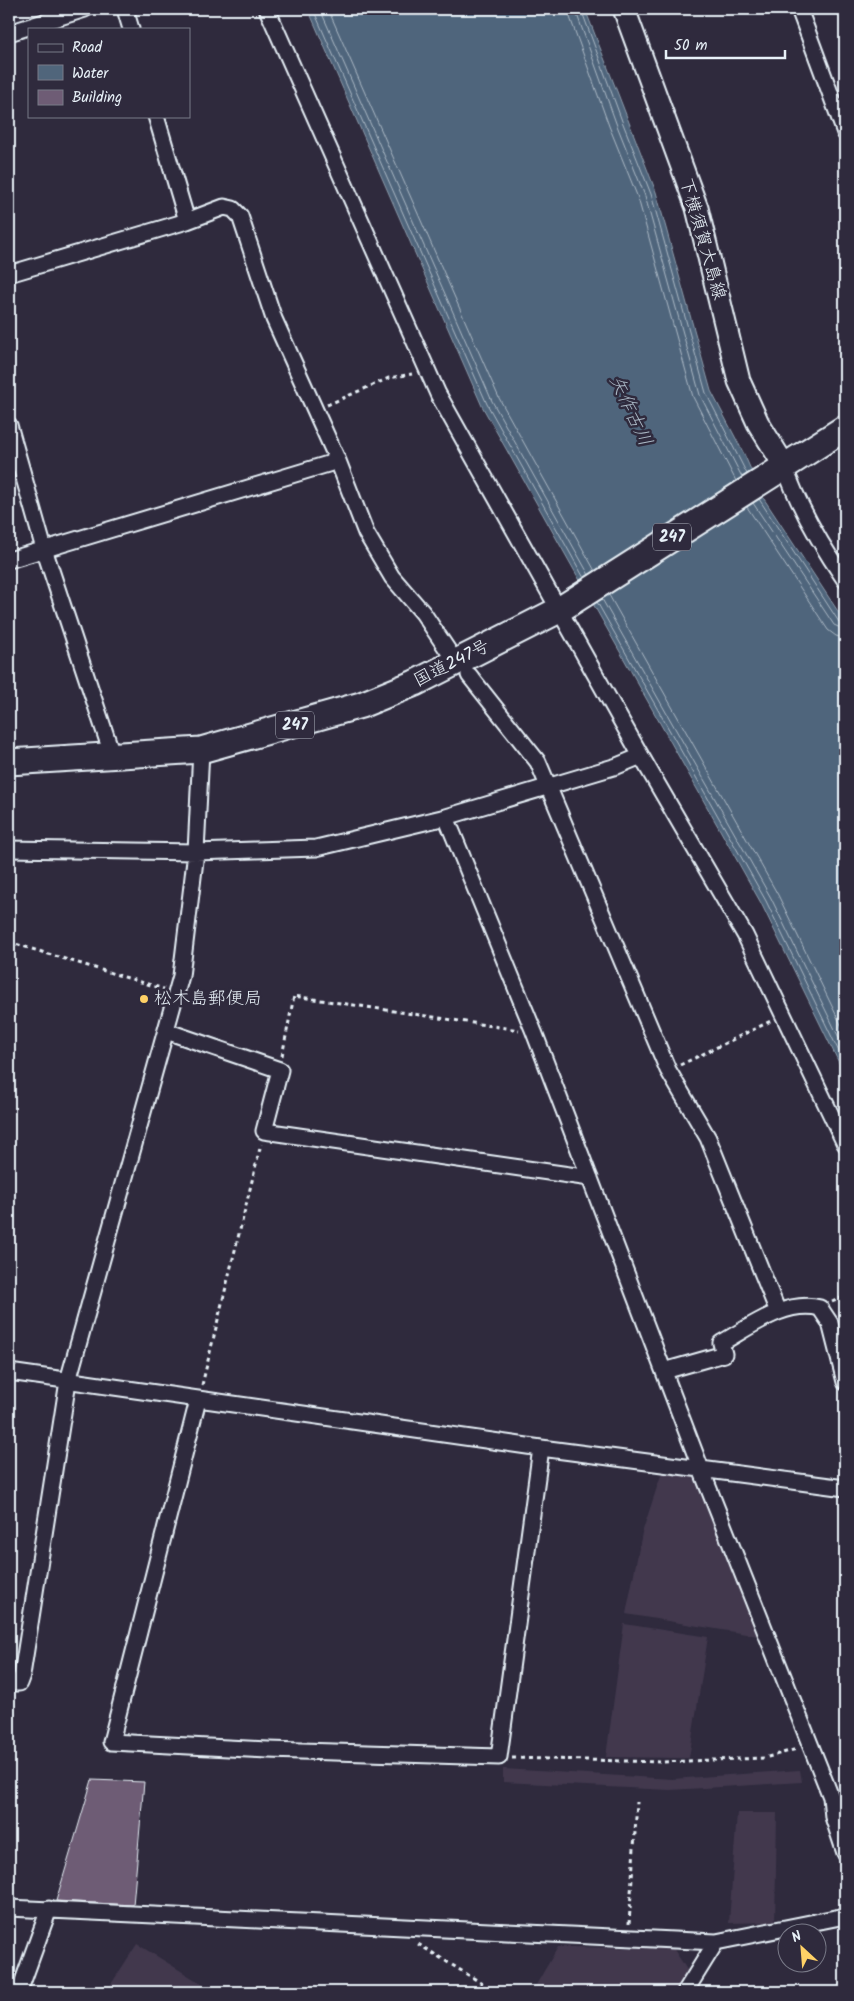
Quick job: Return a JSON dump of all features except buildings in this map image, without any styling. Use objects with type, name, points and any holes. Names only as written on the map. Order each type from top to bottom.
[{"type":"highway","name":"国道247号","points":[[9,762],[202,750],[296,725],[370,701],[415,683],[559,610],[784,465],[845,428]]},
{"type":"main road","name":"下横須賀大島線","points":[[624,9],[697,208],[739,381],[758,424],[784,465]]},
{"type":"street","points":[[9,33],[85,9]]},
{"type":"street","points":[[125,9],[131,28]]},
{"type":"street","points":[[267,9],[290,65],[438,394],[641,756],[745,936],[845,1144]]},
{"type":"street","points":[[799,9],[845,133]]},
{"type":"street","points":[[157,118],[187,220]]},
{"type":"street","points":[[9,274],[224,207],[233,209],[240,216],[274,318],[338,461],[366,533],[388,570],[423,613],[449,652]]},
{"type":"street","points":[[9,424],[44,549],[113,757]]},
{"type":"street","points":[[9,560],[338,461]]},
{"type":"street","points":[[784,465],[793,490],[828,555],[845,580]]},
{"type":"street","points":[[469,675],[538,762],[668,1070],[708,1138],[778,1312]]},
{"type":"street","points":[[9,1683],[19,1683],[22,1675],[68,1381],[181,976],[196,852],[202,750]]},
{"type":"street","points":[[9,849],[196,852],[316,848],[446,817],[549,787],[641,756]]},
{"type":"street","points":[[446,817],[534,1032],[701,1469],[813,1750],[831,1797],[833,1817],[845,1853]]},
{"type":"street","points":[[166,1031],[280,1070],[264,1131],[590,1178]]},
{"type":"street","points":[[664,1371],[724,1354],[721,1343],[778,1312],[806,1304],[820,1308],[830,1323],[845,1382]]},
{"type":"street","points":[[9,1372],[541,1448],[845,1488]]},
{"type":"street","points":[[198,1400],[111,1742],[268,1750],[499,1757],[541,1448]]},
{"type":"street","points":[[9,1908],[716,1942],[845,1916]]},
{"type":"street","points":[[19,1992],[50,1910]]},
{"type":"street","points":[[685,1992],[716,1942]]},
{"type":"path","points":[[316,410],[389,378],[411,373],[438,394]]},
{"type":"path","points":[[9,942],[176,993]]},
{"type":"path","points":[[280,1070],[294,996],[534,1032]]},
{"type":"path","points":[[668,1070],[769,1022]]},
{"type":"path","points":[[198,1400],[264,1131]]},
{"type":"path","points":[[499,1757],[662,1762],[764,1758],[813,1750]]},
{"type":"path","points":[[629,1938],[637,1802]]},
{"type":"path","points":[[390,1926],[496,1992]]},
{"type":"shaded area","points":[[662,1472],[690,1474],[697,1481],[758,1636],[626,1614],[642,1533]]},
{"type":"shaded area","points":[[624,1624],[708,1637],[689,1758],[606,1757]]},
{"type":"shaded area","points":[[503,1769],[672,1779],[800,1770],[802,1782],[670,1790],[503,1782]]},
{"type":"shaded area","points":[[737,1813],[777,1813],[775,1922],[729,1923]]},
{"type":"shaded area","points":[[137,1944],[215,1992],[106,1992]]},
{"type":"shaded area","points":[[558,1947],[673,1948],[689,1973],[676,1992],[532,1992]]},
{"type":"water","name":"矢作古川","points":[[308,9],[585,9],[656,192],[711,391],[744,454],[764,499],[845,622],[845,1075],[761,903],[482,406]]},
{"type":"waterway","points":[[843,1818],[845,1823]]},
{"type":"place","name":"松木島郵便局","points":[[144,999]]}]
